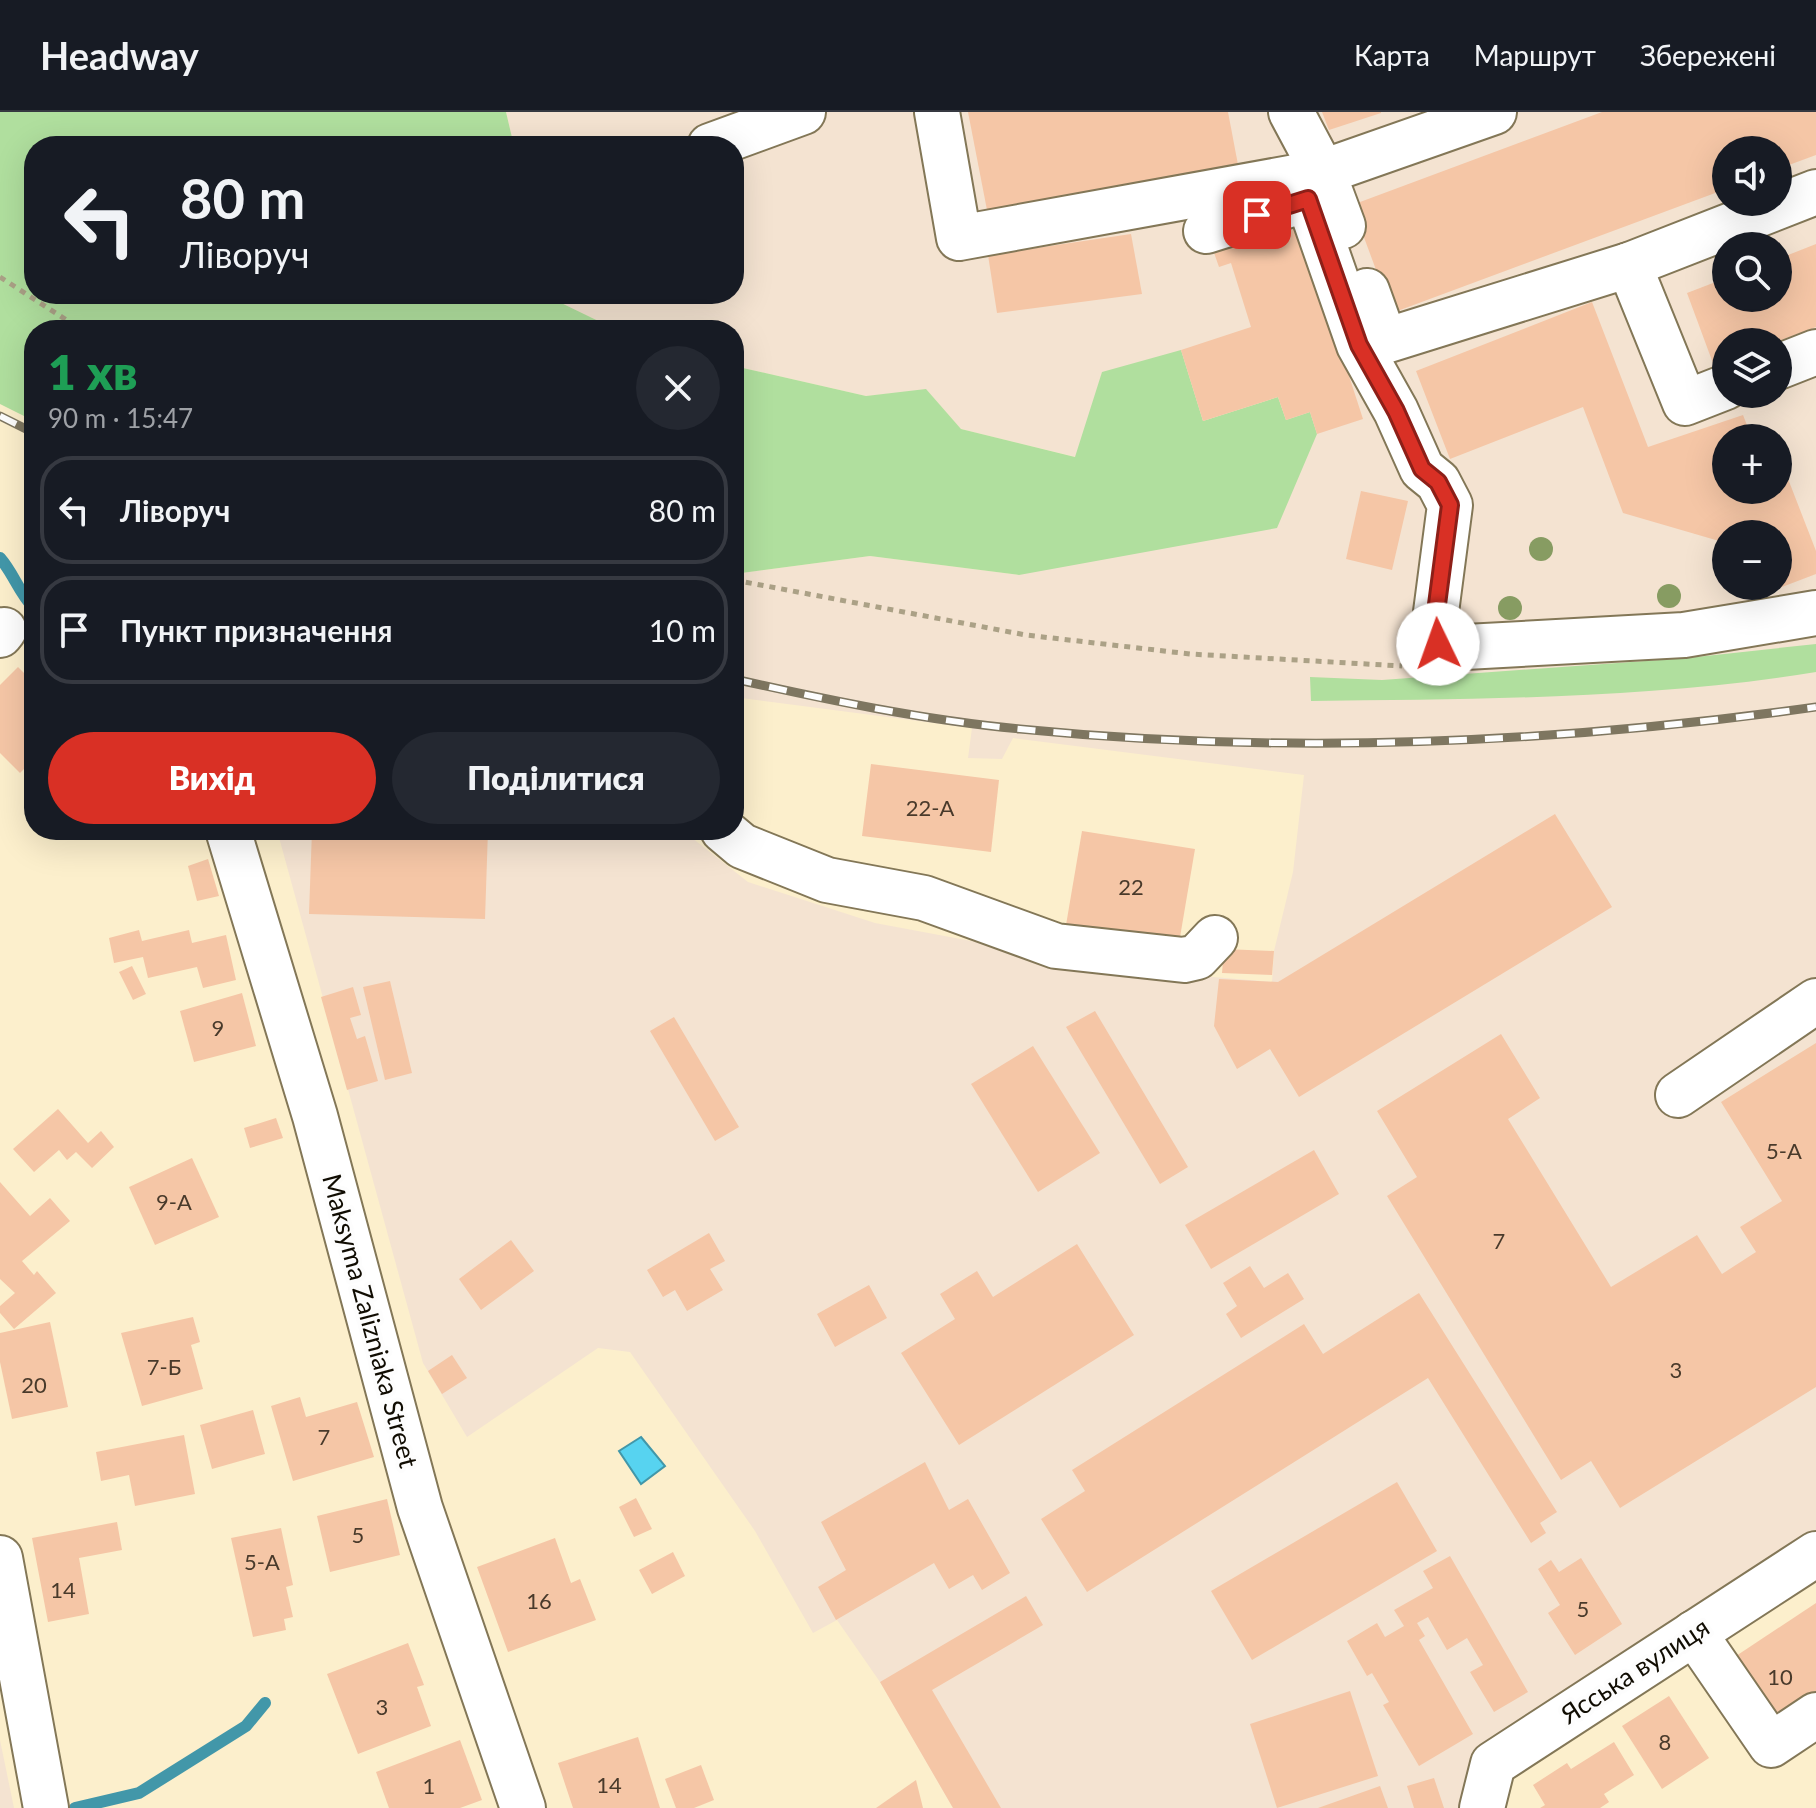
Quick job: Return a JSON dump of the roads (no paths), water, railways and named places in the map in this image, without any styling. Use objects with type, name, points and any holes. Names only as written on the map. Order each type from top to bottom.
[{"type":"street","points":[[737,136],[803,112]]},
{"type":"street","points":[[937,112],[959,238],[1323,172],[1494,112]]},
{"type":"street","points":[[1291,112],[1323,172],[1385,341],[1629,265],[1816,192]]},
{"type":"street","points":[[1206,231],[1308,199],[1359,345],[1396,411],[1422,469],[1438,482],[1450,505],[1433,635],[1438,644],[1447,648],[1684,635],[1816,613]]},
{"type":"street","points":[[1629,265],[1685,403],[1712,392]]},
{"type":"street","points":[[1792,361],[1816,352]]},
{"type":"street","name":"Maksyma Zalizniaka Street","points":[[231,840],[315,1116],[420,1508],[523,1808]]},
{"type":"street","points":[[735,840],[742,846],[827,880],[924,898],[1056,946],[1184,960],[1197,957],[1215,938]]},
{"type":"street","points":[[1678,1095],[1816,1001]]},
{"type":"street","name":"Ясська вулиця","points":[[1482,1808],[1493,1764],[1816,1554]]},
{"type":"street","points":[[0,1558],[46,1808]]},
{"type":"street","points":[[1694,1633],[1771,1745],[1816,1715]]},
{"type":"water","points":[[641,1437],[665,1466],[641,1484],[619,1451]]},
{"type":"waterway","points":[[0,558],[24,596]]},
{"type":"waterway","points":[[75,1808],[139,1793],[246,1726],[265,1703]]},
{"type":"railway","points":[[0,416],[24,428]]},
{"type":"railway","points":[[744,681],[876,708],[984,725],[1219,742],[1418,742],[1518,737],[1618,730],[1816,707]]}]
